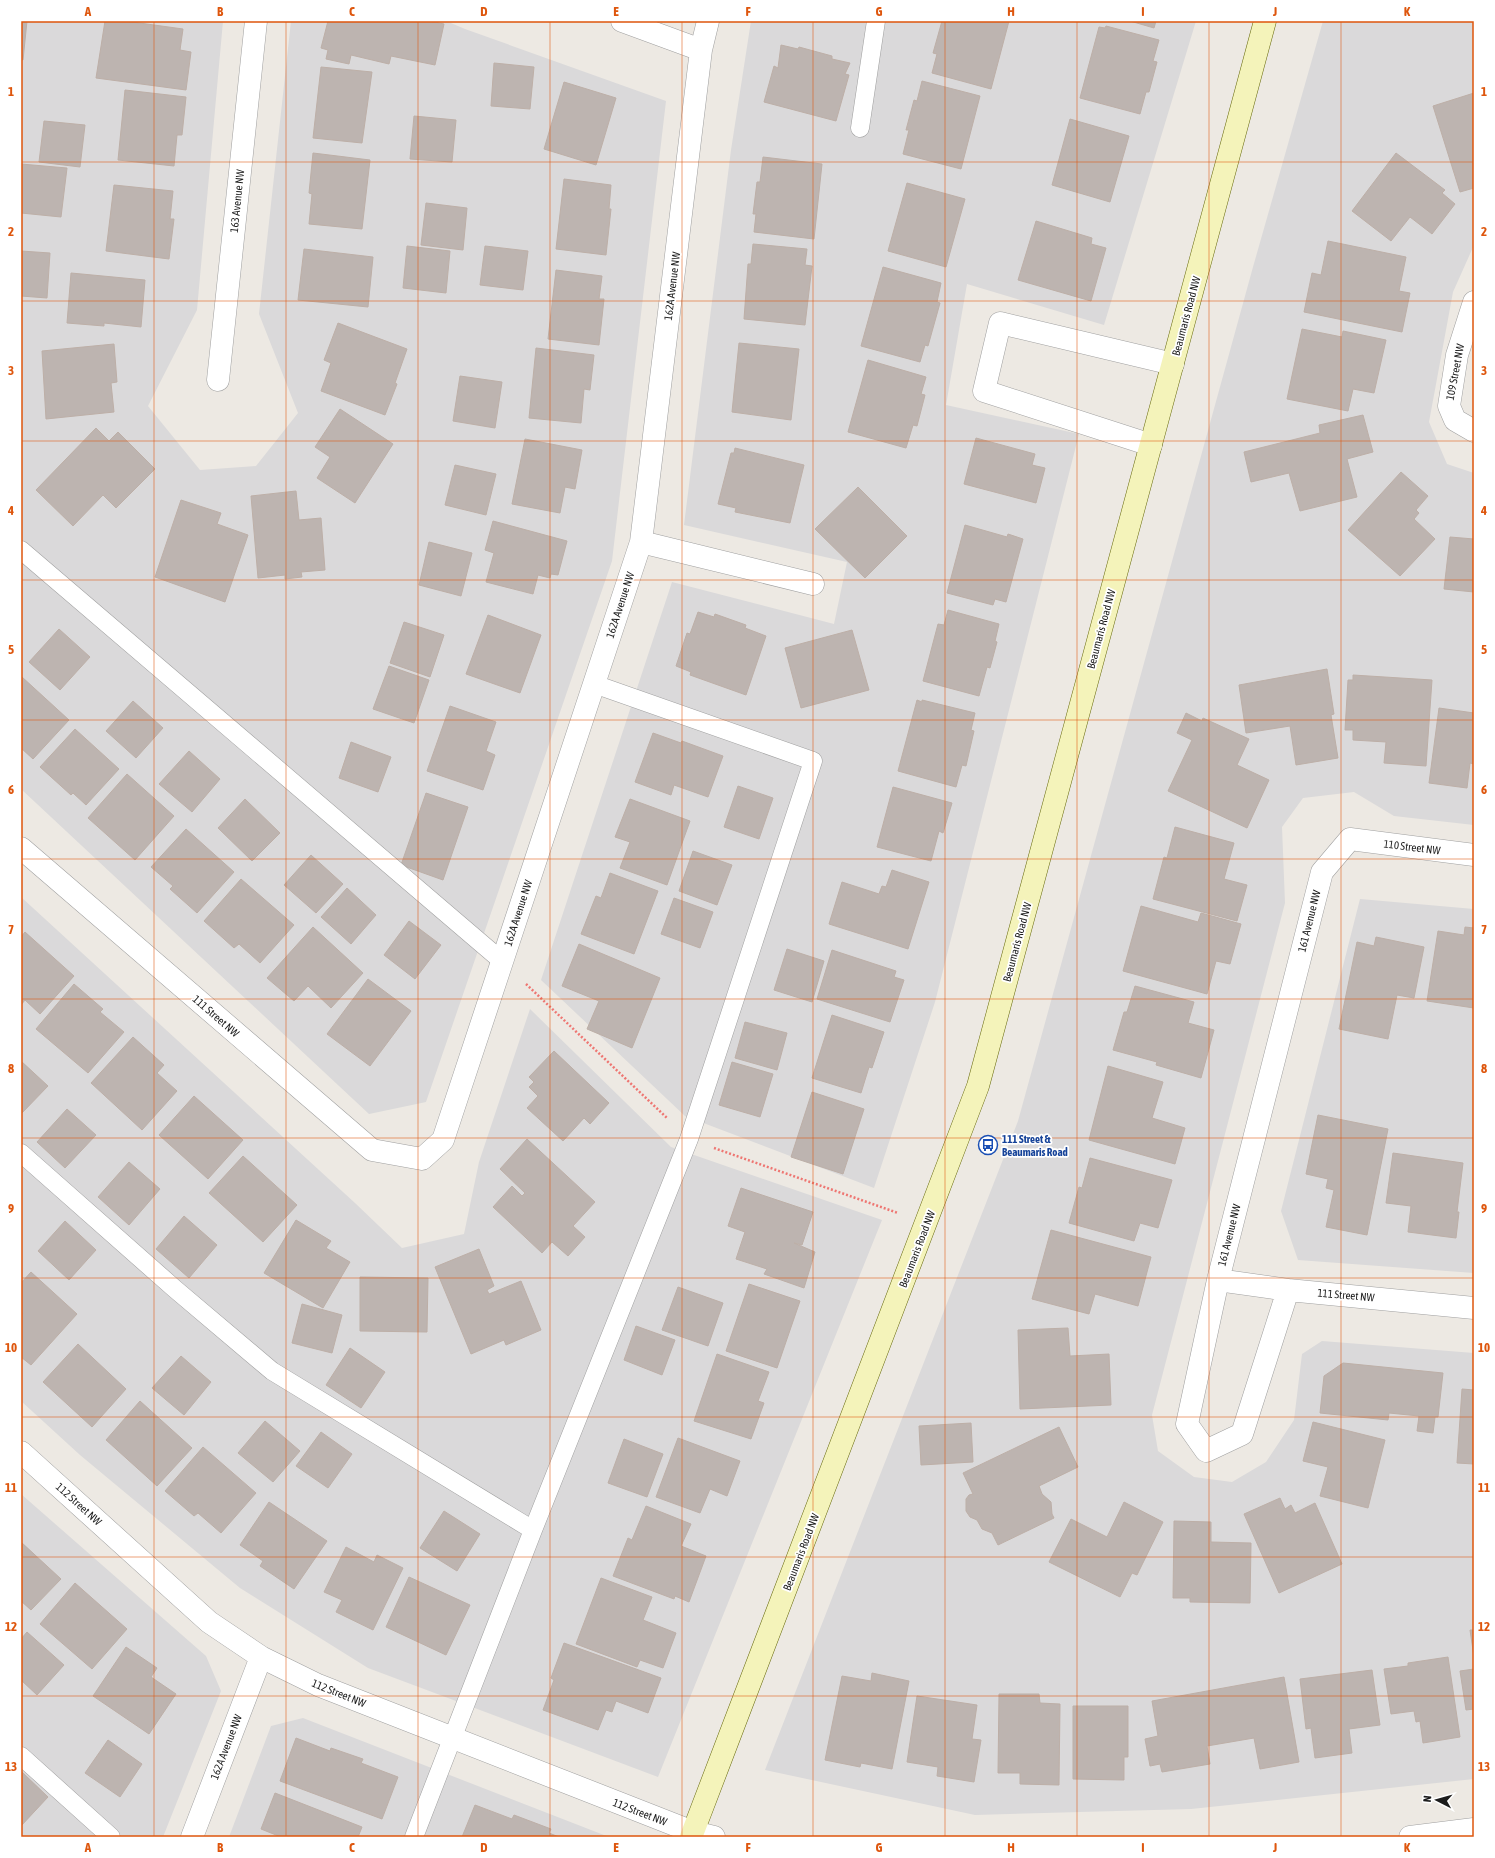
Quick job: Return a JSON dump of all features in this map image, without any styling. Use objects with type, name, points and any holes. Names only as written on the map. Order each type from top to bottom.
[{"type":"street","name":"163 Avenue NW","points":[[218,380],[256,21]]},
{"type":"street","points":[[622,21],[701,50]]},
{"type":"street","name":"162A Avenue NW","points":[[422,1159],[443,1140],[641,542],[701,50],[708,21]]},
{"type":"street","name":"Beaumaris Road NW","points":[[692,1835],[978,1086],[1265,21]]},
{"type":"street","name":"109 Street NW","points":[[1474,302],[1458,355],[1449,406],[1455,420],[1474,431]]},
{"type":"street","points":[[1151,445],[984,391],[1000,323],[1173,364]]},
{"type":"street","points":[[641,542],[812,584]]},
{"type":"street","name":"110 Street NW","points":[[1350,839],[1474,855]]},
{"type":"street","name":"161 Avenue NW","points":[[1288,1290],[1242,1434],[1206,1451],[1187,1424],[1218,1280],[1322,872],[1350,839]]},
{"type":"street","name":"111 Street NW","points":[[21,848],[372,1150],[422,1159]]},
{"type":"street","name":"111 Street NW","points":[[1218,1280],[1288,1290],[1474,1308]]},
{"type":"street","name":"112 Street NW","points":[[21,1452],[209,1622],[261,1657],[318,1685],[692,1835],[714,1837]]},
{"type":"street","name":"162A Avenue NW","points":[[192,1837],[261,1657]]},
{"type":"street","points":[[1410,1837],[1474,1829]]},
{"type":"lane","points":[[860,128],[876,21]]},
{"type":"lane","points":[[21,550],[502,962]]},
{"type":"lane","points":[[414,1837],[533,1530],[689,1139],[813,761],[594,684]]},
{"type":"lane","points":[[21,1153],[175,1289],[272,1370],[533,1530]]},
{"type":"lane","points":[[21,1756],[111,1837]]},
{"type":"shaded area","points":[[21,21],[223,21],[197,310],[148,406],[200,470],[256,466],[298,413],[259,314],[291,21],[446,21],[666,101],[612,561],[426,1102],[369,1114],[21,789]]},
{"type":"shaded area","points":[[751,21],[1196,21],[1104,325],[967,284],[946,405],[1079,434],[935,1002],[874,1188],[685,1116],[541,980],[672,582],[834,624],[847,562],[684,525],[731,150]]},
{"type":"shaded area","points":[[1323,21],[1474,21],[1474,245],[1453,292],[1429,422],[1447,464],[1474,473],[1474,825],[1394,816],[1354,792],[1303,798],[1282,827],[1285,903],[1152,1415],[1158,1451],[1194,1477],[1232,1482],[1266,1462],[1294,1420],[1302,1354],[1322,1341],[1474,1353],[1474,1779],[1191,1809],[975,1815],[765,1770],[1018,1121],[1253,267]]},
{"type":"shaded area","points":[[21,897],[355,1203],[402,1248],[464,1234],[479,1162],[530,1009],[671,1147],[882,1220],[658,1777],[368,1668],[240,1588],[80,1455],[21,1401]]},
{"type":"shaded area","points":[[1360,899],[1474,909],[1474,1273],[1298,1260],[1281,1211]]},
{"type":"shaded area","points":[[21,1494],[206,1656],[221,1691],[163,1837],[21,1837]]},
{"type":"shaded area","points":[[303,1718],[609,1837],[229,1837],[271,1726]]},
{"type":"building","points":[[21,21],[27,21],[23,60],[21,60]]},
{"type":"building","points":[[105,21],[125,21],[183,29],[180,50],[191,52],[186,90],[96,78]]},
{"type":"building","points":[[328,21],[430,21],[444,24],[435,65],[391,56],[389,64],[351,55],[349,64],[326,59],[328,50],[321,48]]},
{"type":"building","points":[[942,21],[1009,21],[991,89],[932,73],[937,54],[933,53]]},
{"type":"building","points":[[1130,21],[1156,21],[1154,28]]},
{"type":"building","points":[[1106,26],[1159,40],[1153,61],[1157,62],[1149,92],[1146,92],[1140,114],[1080,98],[1099,27],[1105,28]]},
{"type":"building","points":[[781,45],[798,49],[799,47],[832,56],[832,59],[850,63],[845,74],[849,75],[836,121],[764,102],[774,66],[778,68]]},
{"type":"building","points":[[494,63],[534,67],[530,109],[491,106]]},
{"type":"building","points":[[321,67],[372,72],[362,143],[313,138]]},
{"type":"building","points":[[922,81],[980,96],[961,169],[903,154],[909,130],[906,130],[914,100],[917,101]]},
{"type":"building","points":[[564,82],[616,98],[596,165],[544,149]]},
{"type":"building","points":[[125,90],[186,97],[182,135],[177,135],[174,166],[118,160]]},
{"type":"building","points":[[1474,93],[1474,188],[1460,192],[1433,106]]},
{"type":"building","points":[[414,116],[456,120],[452,162],[410,159]]},
{"type":"building","points":[[1070,119],[1129,136],[1110,202],[1052,185]]},
{"type":"building","points":[[44,121],[85,125],[80,167],[39,162]]},
{"type":"building","points":[[313,153],[370,160],[362,229],[309,224],[312,194],[309,193]]},
{"type":"building","points":[[1396,153],[1445,190],[1442,193],[1455,204],[1432,234],[1410,217],[1391,241],[1352,211]]},
{"type":"building","points":[[763,157],[822,164],[814,239],[754,232],[756,214],[753,214],[757,182],[760,182]]},
{"type":"building","points":[[21,164],[67,168],[61,217],[21,213]]},
{"type":"building","points":[[564,179],[611,185],[609,209],[611,209],[606,255],[556,249]]},
{"type":"building","points":[[907,183],[965,199],[946,267],[888,251]]},
{"type":"building","points":[[114,185],[173,191],[170,219],[174,219],[169,259],[106,251]]},
{"type":"building","points":[[426,203],[467,208],[463,250],[421,245]]},
{"type":"building","points":[[1036,221],[1092,238],[1091,244],[1106,248],[1091,301],[1018,280]]},
{"type":"building","points":[[1328,241],[1406,257],[1399,291],[1410,293],[1402,332],[1304,312],[1312,273],[1321,275]]},
{"type":"building","points":[[753,244],[807,249],[805,265],[812,266],[805,325],[744,319],[748,264],[751,264]]},
{"type":"building","points":[[407,246],[450,251],[446,293],[403,288]]},
{"type":"building","points":[[485,246],[528,251],[523,290],[480,285]]},
{"type":"building","points":[[304,249],[373,257],[368,307],[298,300]]},
{"type":"building","points":[[21,251],[50,253],[47,298],[21,296]]},
{"type":"building","points":[[883,267],[941,283],[937,302],[940,303],[928,346],[925,345],[920,362],[861,346]]},
{"type":"building","points":[[556,270],[602,276],[599,299],[604,299],[599,345],[548,339]]},
{"type":"building","points":[[71,273],[145,280],[141,327],[104,323],[104,326],[67,323]]},
{"type":"building","points":[[338,323],[407,349],[395,383],[397,384],[385,415],[321,391],[331,363],[324,360]]},
{"type":"building","points":[[1302,329],[1342,337],[1343,331],[1386,340],[1374,393],[1353,389],[1348,411],[1287,399]]},
{"type":"building","points":[[739,343],[799,349],[791,420],[732,412]]},
{"type":"building","points":[[114,344],[117,382],[111,383],[114,412],[46,419],[42,351]]},
{"type":"building","points":[[536,348],[594,355],[590,390],[584,389],[581,423],[529,418]]},
{"type":"building","points":[[868,360],[926,377],[921,394],[925,395],[917,426],[913,425],[906,448],[848,432]]},
{"type":"building","points":[[460,376],[502,382],[495,428],[453,421]]},
{"type":"building","points":[[340,409],[393,444],[355,503],[317,478],[330,457],[315,447]]},
{"type":"building","points":[[1363,415],[1373,452],[1347,459],[1357,497],[1300,511],[1289,473],[1251,482],[1244,452],[1320,433],[1319,425]]},
{"type":"building","points":[[96,428],[109,441],[118,432],[155,469],[116,508],[103,495],[73,526],[36,490]]},
{"type":"building","points":[[976,438],[1035,454],[1032,465],[1045,468],[1036,503],[964,484]]},
{"type":"building","points":[[525,439],[582,450],[575,489],[565,487],[560,513],[512,504]]},
{"type":"building","points":[[735,448],[804,465],[790,523],[735,512],[736,508],[718,504],[731,453],[734,453]]},
{"type":"building","points":[[455,465],[496,474],[486,515],[445,505]]},
{"type":"building","points":[[1401,472],[1428,496],[1416,510],[1419,513],[1414,519],[1435,539],[1400,576],[1348,530]]},
{"type":"building","points":[[858,487],[907,536],[865,578],[815,529]]},
{"type":"building","points":[[296,491],[299,520],[321,518],[325,570],[301,572],[302,577],[285,579],[285,575],[258,578],[251,496]]},
{"type":"building","points":[[181,500],[221,513],[217,524],[248,535],[225,602],[155,577]]},
{"type":"building","points":[[493,521],[567,541],[558,575],[551,574],[550,578],[538,575],[533,594],[486,582],[494,553],[485,550]]},
{"type":"building","points":[[965,525],[1007,537],[1008,534],[1023,539],[1006,602],[995,599],[993,605],[947,593]]},
{"type":"building","points":[[1450,537],[1474,539],[1474,592],[1444,589]]},
{"type":"building","points":[[429,542],[472,553],[461,596],[419,585]]},
{"type":"building","points":[[948,610],[999,624],[995,641],[997,642],[990,668],[987,667],[979,696],[923,681],[938,624],[944,625]]},
{"type":"building","points":[[698,612],[714,617],[715,614],[746,625],[745,628],[766,636],[746,695],[690,675],[691,672],[676,666],[687,633],[690,634]]},
{"type":"building","points":[[488,615],[541,635],[520,693],[466,674]]},
{"type":"building","points":[[404,622],[444,635],[430,677],[390,663]]},
{"type":"building","points":[[59,629],[90,657],[60,690],[29,662]]},
{"type":"building","points":[[852,630],[869,690],[801,708],[785,648]]},
{"type":"building","points":[[389,666],[429,680],[414,723],[373,709]]},
{"type":"building","points":[[1327,669],[1334,714],[1331,715],[1338,758],[1296,765],[1290,726],[1246,733],[1239,685]]},
{"type":"building","points":[[1353,675],[1432,680],[1426,766],[1384,763],[1386,742],[1353,740],[1353,730],[1345,730],[1348,680],[1353,680]]},
{"type":"building","points":[[22,677],[69,720],[33,759],[21,748]]},
{"type":"building","points":[[917,700],[975,713],[971,730],[974,731],[966,766],[962,765],[956,787],[898,771]]},
{"type":"building","points":[[133,701],[163,728],[136,758],[106,731]]},
{"type":"building","points":[[450,706],[496,722],[486,751],[495,755],[483,790],[427,771]]},
{"type":"building","points":[[1439,708],[1474,713],[1474,764],[1470,763],[1467,788],[1429,783]]},
{"type":"building","points":[[1186,713],[1202,721],[1203,718],[1249,739],[1237,765],[1269,780],[1247,828],[1168,791],[1192,740],[1177,733]]},
{"type":"building","points":[[75,729],[119,769],[86,805],[73,793],[71,795],[40,767]]},
{"type":"building","points":[[653,733],[681,743],[682,741],[723,756],[708,797],[674,785],[671,795],[635,782]]},
{"type":"building","points":[[351,742],[391,757],[378,792],[339,778]]},
{"type":"building","points":[[189,751],[220,779],[192,812],[159,784]]},
{"type":"building","points":[[127,774],[174,816],[135,860],[88,818]]},
{"type":"building","points":[[738,786],[773,798],[759,839],[724,827]]},
{"type":"building","points":[[893,787],[952,803],[943,833],[939,831],[931,861],[877,847]]},
{"type":"building","points":[[426,793],[468,807],[443,880],[401,865]]},
{"type":"building","points":[[245,799],[280,833],[252,861],[218,828]]},
{"type":"building","points":[[630,799],[690,821],[667,885],[620,868],[630,842],[615,837]]},
{"type":"building","points":[[1175,827],[1234,843],[1224,879],[1247,885],[1237,921],[1153,899],[1164,857],[1167,858]]},
{"type":"building","points":[[186,829],[234,872],[197,913],[170,889],[173,886],[151,867]]},
{"type":"building","points":[[693,851],[732,865],[717,905],[679,891]]},
{"type":"building","points":[[311,855],[343,884],[316,913],[284,885]]},
{"type":"building","points":[[892,870],[929,882],[908,949],[829,924],[842,882],[879,894],[882,886],[886,887]]},
{"type":"building","points":[[610,873],[658,891],[634,954],[581,934],[596,896],[601,898]]},
{"type":"building","points":[[241,879],[294,925],[260,963],[239,944],[234,948],[204,921]]},
{"type":"building","points":[[347,888],[376,915],[351,944],[321,917]]},
{"type":"building","points":[[674,898],[713,912],[700,948],[661,934]]},
{"type":"building","points":[[1141,906],[1198,922],[1201,913],[1241,924],[1230,964],[1216,961],[1207,994],[1123,971]]},
{"type":"building","points":[[409,921],[441,945],[415,979],[384,955]]},
{"type":"building","points":[[313,927],[363,973],[331,1008],[308,986],[294,1001],[267,978]]},
{"type":"building","points":[[1465,927],[1474,928],[1474,1008],[1427,1001],[1438,931],[1464,935]]},
{"type":"building","points":[[25,932],[74,976],[40,1014],[25,1000],[21,1005],[21,937]]},
{"type":"building","points":[[1376,937],[1424,947],[1414,998],[1397,995],[1388,1039],[1339,1029],[1357,942],[1374,946]]},
{"type":"building","points":[[579,944],[660,978],[632,1048],[587,1029],[599,1001],[562,986]]},
{"type":"building","points":[[787,949],[824,961],[812,1002],[774,990]]},
{"type":"building","points":[[832,950],[896,971],[894,977],[904,980],[890,1022],[817,999]]},
{"type":"building","points":[[368,979],[411,1011],[370,1066],[327,1034]]},
{"type":"building","points":[[74,984],[103,1009],[100,1012],[124,1032],[88,1073],[36,1029]]},
{"type":"building","points":[[1135,986],[1194,1002],[1188,1023],[1214,1030],[1201,1078],[1156,1065],[1157,1062],[1113,1050],[1124,1012],[1127,1012]]},
{"type":"building","points":[[832,1015],[884,1032],[872,1068],[869,1067],[861,1093],[812,1078]]},
{"type":"building","points":[[745,1022],[787,1033],[777,1070],[735,1058]]},
{"type":"building","points":[[133,1037],[164,1065],[157,1073],[177,1091],[142,1130],[91,1083]]},
{"type":"building","points":[[554,1051],[609,1103],[590,1124],[584,1118],[563,1141],[527,1108],[538,1096],[529,1087],[534,1082],[529,1077]]},
{"type":"building","points":[[21,1061],[48,1086],[21,1114]]},
{"type":"building","points":[[732,1062],[773,1074],[760,1117],[719,1105]]},
{"type":"building","points":[[1108,1066],[1163,1082],[1152,1118],[1185,1128],[1175,1164],[1089,1140]]},
{"type":"building","points":[[812,1092],[864,1109],[843,1174],[791,1157]]},
{"type":"building","points":[[194,1096],[243,1140],[208,1179],[159,1135]]},
{"type":"building","points":[[67,1109],[96,1135],[65,1168],[37,1142]]},
{"type":"building","points":[[1318,1115],[1388,1129],[1367,1235],[1326,1227],[1334,1190],[1326,1188],[1328,1179],[1306,1174]]},
{"type":"building","points":[[527,1139],[595,1202],[573,1226],[585,1237],[568,1256],[552,1242],[542,1253],[493,1207],[512,1186],[522,1196],[525,1193],[500,1169]]},
{"type":"building","points":[[1393,1153],[1463,1163],[1457,1212],[1459,1212],[1456,1238],[1408,1232],[1411,1206],[1386,1203]]},
{"type":"building","points":[[243,1156],[297,1205],[263,1242],[209,1193]]},
{"type":"building","points":[[1090,1158],[1172,1180],[1158,1228],[1140,1223],[1134,1241],[1069,1223],[1079,1187],[1082,1188]]},
{"type":"building","points":[[129,1162],[160,1189],[129,1225],[98,1197]]},
{"type":"building","points":[[741,1188],[813,1212],[802,1245],[794,1243],[815,1252],[804,1288],[764,1274],[767,1269],[736,1259],[745,1232],[728,1226]]},
{"type":"building","points":[[184,1216],[217,1245],[189,1278],[156,1249]]},
{"type":"building","points":[[296,1220],[331,1241],[326,1248],[350,1262],[323,1308],[264,1273]]},
{"type":"building","points":[[65,1221],[96,1250],[69,1280],[38,1251]]},
{"type":"building","points":[[1051,1230],[1151,1257],[1138,1306],[1095,1294],[1089,1314],[1032,1299]]},
{"type":"building","points":[[479,1249],[494,1286],[487,1290],[489,1294],[521,1281],[541,1330],[506,1345],[504,1340],[471,1354],[435,1267]]},
{"type":"building","points":[[31,1272],[77,1314],[31,1365],[21,1357],[21,1316],[23,1313],[21,1312],[21,1283]]},
{"type":"building","points":[[360,1277],[428,1278],[427,1332],[360,1331]]},
{"type":"building","points":[[749,1284],[800,1301],[777,1368],[726,1351]]},
{"type":"building","points":[[678,1287],[723,1303],[708,1346],[662,1330]]},
{"type":"building","points":[[302,1304],[342,1315],[332,1353],[292,1343]]},
{"type":"building","points":[[636,1326],[675,1340],[662,1375],[624,1360]]},
{"type":"building","points":[[1068,1328],[1070,1356],[1109,1354],[1111,1405],[1020,1409],[1018,1330]]},
{"type":"building","points":[[78,1344],[126,1389],[92,1427],[43,1382]]},
{"type":"building","points":[[350,1348],[385,1372],[361,1408],[326,1385]]},
{"type":"building","points":[[717,1354],[769,1372],[758,1401],[764,1403],[751,1439],[694,1421]]},
{"type":"building","points":[[181,1356],[211,1382],[184,1415],[152,1388]]},
{"type":"building","points":[[1343,1363],[1443,1373],[1438,1417],[1435,1417],[1433,1433],[1417,1431],[1419,1416],[1389,1413],[1388,1420],[1320,1413],[1324,1376]]},
{"type":"building","points":[[1462,1389],[1474,1390],[1474,1464],[1457,1463]]},
{"type":"building","points":[[140,1401],[192,1448],[157,1486],[106,1440]]},
{"type":"building","points":[[265,1421],[300,1451],[273,1482],[238,1453]]},
{"type":"building","points":[[1313,1422],[1385,1440],[1368,1508],[1320,1496],[1328,1467],[1303,1461]]},
{"type":"building","points":[[971,1423],[973,1462],[921,1465],[919,1426]]},
{"type":"building","points":[[1059,1427],[1078,1467],[1039,1486],[1042,1494],[1051,1502],[1052,1514],[1054,1518],[998,1545],[992,1533],[982,1529],[977,1520],[970,1517],[966,1511],[966,1499],[969,1495],[973,1494],[963,1473]]},
{"type":"building","points":[[321,1432],[352,1454],[328,1488],[296,1466]]},
{"type":"building","points":[[678,1438],[740,1461],[727,1496],[710,1489],[700,1513],[656,1497]]},
{"type":"building","points":[[624,1439],[663,1454],[647,1497],[608,1483]]},
{"type":"building","points":[[203,1447],[256,1493],[221,1533],[198,1513],[194,1516],[165,1491]]},
{"type":"building","points":[[1280,1498],[1285,1509],[1291,1505],[1295,1513],[1315,1503],[1342,1564],[1279,1593],[1244,1514]]},
{"type":"building","points":[[269,1502],[327,1541],[294,1589],[260,1566],[263,1561],[240,1545]]},
{"type":"building","points":[[1124,1502],[1163,1522],[1137,1575],[1132,1573],[1120,1597],[1049,1562],[1071,1519],[1107,1537]]},
{"type":"building","points":[[646,1506],[691,1524],[681,1546],[706,1556],[689,1602],[675,1596],[674,1599],[613,1576],[628,1538],[632,1540]]},
{"type":"building","points":[[444,1511],[480,1534],[457,1571],[420,1548]]},
{"type":"building","points":[[1174,1521],[1211,1522],[1211,1542],[1251,1543],[1250,1603],[1190,1602],[1190,1598],[1173,1598]]},
{"type":"building","points":[[21,1542],[61,1579],[31,1610],[21,1601]]},
{"type":"building","points":[[346,1547],[374,1562],[377,1555],[403,1568],[373,1630],[336,1612],[342,1600],[324,1592]]},
{"type":"building","points":[[409,1577],[470,1605],[446,1655],[386,1627]]},
{"type":"building","points":[[601,1578],[652,1597],[643,1620],[676,1633],[663,1668],[640,1660],[637,1667],[576,1644]]},
{"type":"building","points":[[75,1583],[127,1629],[92,1669],[40,1624]]},
{"type":"building","points":[[1470,1630],[1474,1630],[1474,1657]]},
{"type":"building","points":[[27,1632],[64,1665],[37,1695],[21,1680],[21,1639]]},
{"type":"building","points":[[564,1643],[661,1678],[648,1713],[616,1701],[612,1712],[606,1710],[598,1730],[543,1710],[554,1680],[551,1678]]},
{"type":"building","points":[[126,1647],[157,1668],[151,1677],[176,1694],[149,1734],[93,1696]]},
{"type":"building","points":[[1448,1657],[1460,1737],[1423,1743],[1420,1721],[1416,1722],[1414,1711],[1391,1714],[1384,1669],[1408,1666],[1408,1663]]},
{"type":"building","points":[[1474,1669],[1474,1709],[1466,1710],[1460,1671]]},
{"type":"building","points":[[1372,1670],[1380,1725],[1349,1729],[1352,1753],[1315,1758],[1311,1728],[1306,1729],[1300,1679]]},
{"type":"building","points":[[872,1673],[909,1681],[892,1769],[861,1763],[860,1767],[825,1760],[842,1676],[871,1681]]},
{"type":"building","points":[[1284,1677],[1299,1762],[1260,1769],[1254,1738],[1207,1746],[1210,1764],[1162,1772],[1160,1764],[1150,1766],[1145,1739],[1158,1736],[1152,1701]]},
{"type":"building","points":[[999,1694],[1039,1694],[1040,1703],[1060,1704],[1059,1785],[1020,1784],[1020,1773],[998,1773]]},
{"type":"building","points":[[917,1696],[977,1705],[972,1739],[981,1740],[974,1782],[937,1776],[938,1767],[907,1762]]},
{"type":"building","points":[[1073,1706],[1128,1706],[1128,1757],[1124,1757],[1124,1780],[1073,1779]]},
{"type":"building","points":[[296,1738],[330,1751],[331,1748],[363,1759],[361,1763],[398,1777],[382,1819],[280,1781]]},
{"type":"building","points":[[108,1740],[142,1764],[120,1797],[85,1773]]},
{"type":"building","points":[[21,1771],[48,1797],[21,1826]]},
{"type":"building","points":[[275,1793],[362,1827],[358,1837],[281,1837],[261,1829]]},
{"type":"building","points":[[475,1805],[512,1819],[514,1815],[551,1829],[549,1833],[559,1837],[462,1837]]},
{"type":"place","name":"111 Street & Beaumaris Road","points":[[988,1145]]}]
